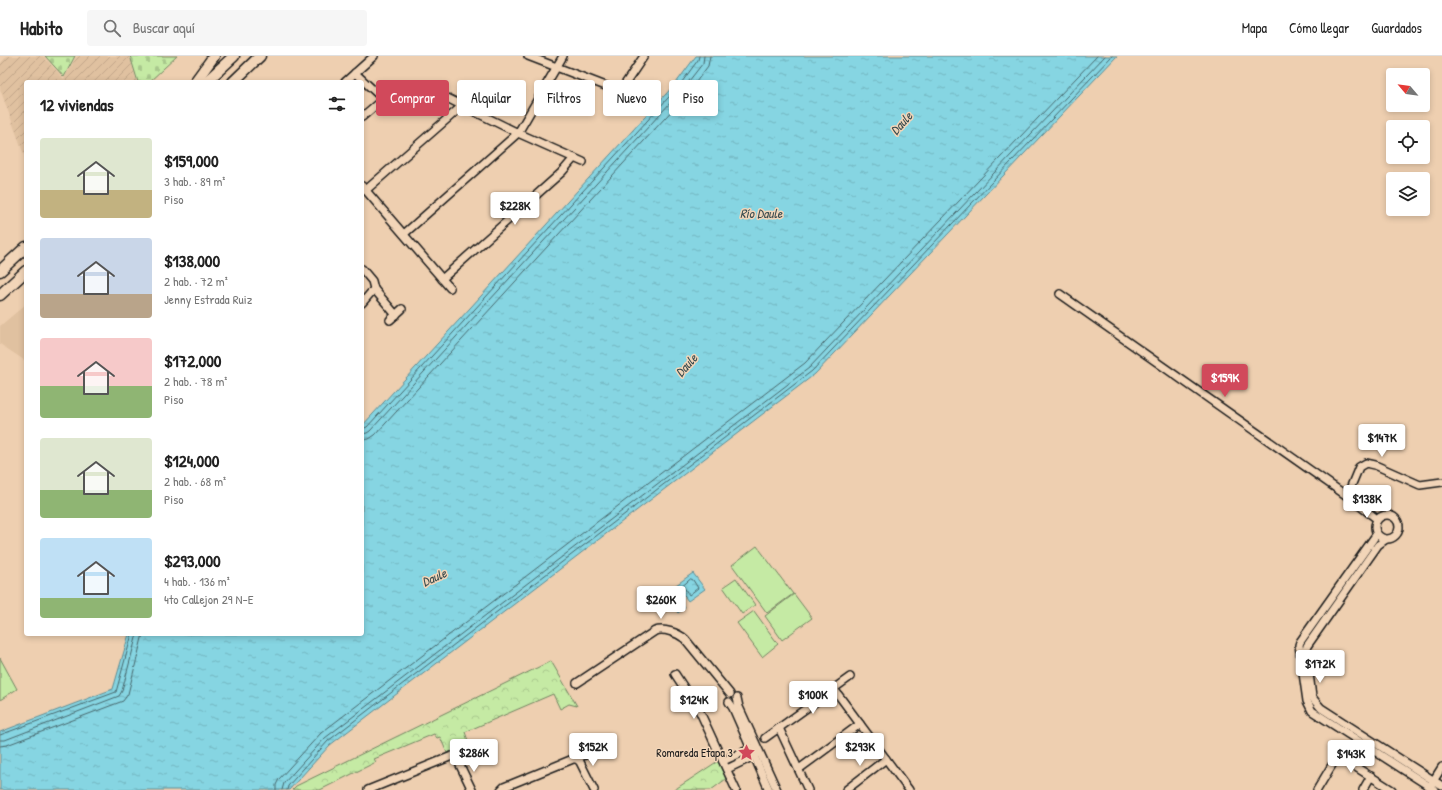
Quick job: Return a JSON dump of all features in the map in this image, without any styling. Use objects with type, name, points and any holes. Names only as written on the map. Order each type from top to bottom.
[{"type":"highway","points":[[196,80],[214,56]]},
{"type":"highway","points":[[208,80],[234,56]]},
{"type":"highway","points":[[235,80],[260,56]]},
{"type":"highway","points":[[0,271],[24,249]]},
{"type":"highway","points":[[0,294],[24,273]]},
{"type":"street","points":[[347,80],[374,56]]},
{"type":"street","points":[[528,56],[616,90],[621,90],[644,56]]},
{"type":"street","points":[[404,234],[518,133],[563,56]]},
{"type":"street","points":[[355,73],[363,80]]},
{"type":"street","points":[[364,81],[376,92]]},
{"type":"street","points":[[364,115],[376,104]]},
{"type":"street","points":[[450,288],[364,188],[457,110]]},
{"type":"street","points":[[483,116],[583,162]]},
{"type":"street","points":[[442,279],[562,172],[574,158]]},
{"type":"street","points":[[364,271],[372,281],[374,289],[396,315]]},
{"type":"street","points":[[364,301],[374,289]]},
{"type":"street","points":[[1060,294],[1347,496],[1377,519]]},
{"type":"street","points":[[390,320],[402,310]]},
{"type":"street","points":[[1347,496],[1359,467],[1366,463],[1375,465],[1420,485],[1442,482]]},
{"type":"street","points":[[1385,540],[1380,538],[1374,530],[1377,519],[1387,515],[1393,517],[1397,521],[1399,526],[1398,532],[1390,539],[1385,540],[1378,545],[1307,646],[1306,650],[1312,697],[1321,708],[1433,786]]},
{"type":"street","points":[[1376,534],[1300,642],[1299,645],[1307,701],[1312,711],[1433,786],[1442,786]]},
{"type":"street","points":[[577,683],[655,631],[660,630],[678,634],[685,639],[730,694],[735,694],[739,707],[777,790]]},
{"type":"street","points":[[675,674],[700,712],[736,790]]},
{"type":"street","points":[[765,738],[850,677]]},
{"type":"street","points":[[834,689],[909,790]]},
{"type":"street","points":[[730,694],[727,698],[728,702],[733,708],[769,790]]},
{"type":"street","points":[[728,702],[731,704],[734,703],[737,698]]},
{"type":"street","points":[[799,769],[860,724]]},
{"type":"street","points":[[779,728],[808,790]]},
{"type":"street","points":[[723,761],[750,749],[759,750]]},
{"type":"street","points":[[726,769],[754,756],[759,750]]},
{"type":"street","points":[[501,790],[577,759],[592,751]]},
{"type":"street","points":[[368,790],[452,756],[457,759],[472,790]]},
{"type":"street","points":[[1317,790],[1335,760],[1339,757],[1343,758],[1392,790]]},
{"type":"street","points":[[577,759],[594,790]]},
{"type":"street","points":[[846,790],[886,760]]},
{"type":"street","points":[[1433,786],[1442,767]]},
{"type":"street","points":[[1363,790],[1371,776]]},
{"type":"shaded area","points":[[7,56],[43,56],[64,79],[77,56],[129,56],[136,80],[24,80],[24,155],[0,89],[0,64]]},
{"type":"shaded area","points":[[24,306],[24,360],[0,344],[0,326]]},
{"type":"green space","points":[[45,56],[75,56],[64,77]]},
{"type":"green space","points":[[130,56],[177,56],[151,80],[137,80]]},
{"type":"green space","points":[[757,546],[793,594],[767,613],[732,565]]},
{"type":"green space","points":[[736,578],[755,605],[742,614],[723,587]]},
{"type":"green space","points":[[794,594],[812,618],[782,640],[765,616]]},
{"type":"green space","points":[[754,611],[778,644],[762,657],[737,623]]},
{"type":"green space","points":[[0,658],[17,689],[0,700]]},
{"type":"green space","points":[[551,661],[577,706],[569,704],[560,709],[553,694],[465,732],[472,752],[464,756],[457,751],[447,753],[440,737],[437,738],[434,734],[374,759],[376,762],[320,790],[292,790],[296,786]]},
{"type":"green space","points":[[718,761],[726,779],[711,790],[674,790]]},
{"type":"water","name":"Río Daule","points":[[696,56],[1117,56],[815,374],[330,745],[289,790],[0,790],[0,732],[113,689],[128,636],[364,636],[364,424],[646,116],[661,116],[661,99],[669,91],[669,116],[718,116],[718,80],[678,80]]},
{"type":"water","points":[[693,573],[705,589],[688,601],[676,585]]},
{"type":"water","points":[[672,589],[685,607],[678,613],[664,594]]},
{"type":"place","name":"Romareda Etapa 3","points":[[746,753]]},
{"type":"water label","name":"Daule","points":[[901,123]]},
{"type":"water label","name":"Daule","points":[[686,365]]},
{"type":"water label","name":"Daule","points":[[434,577]]}]
